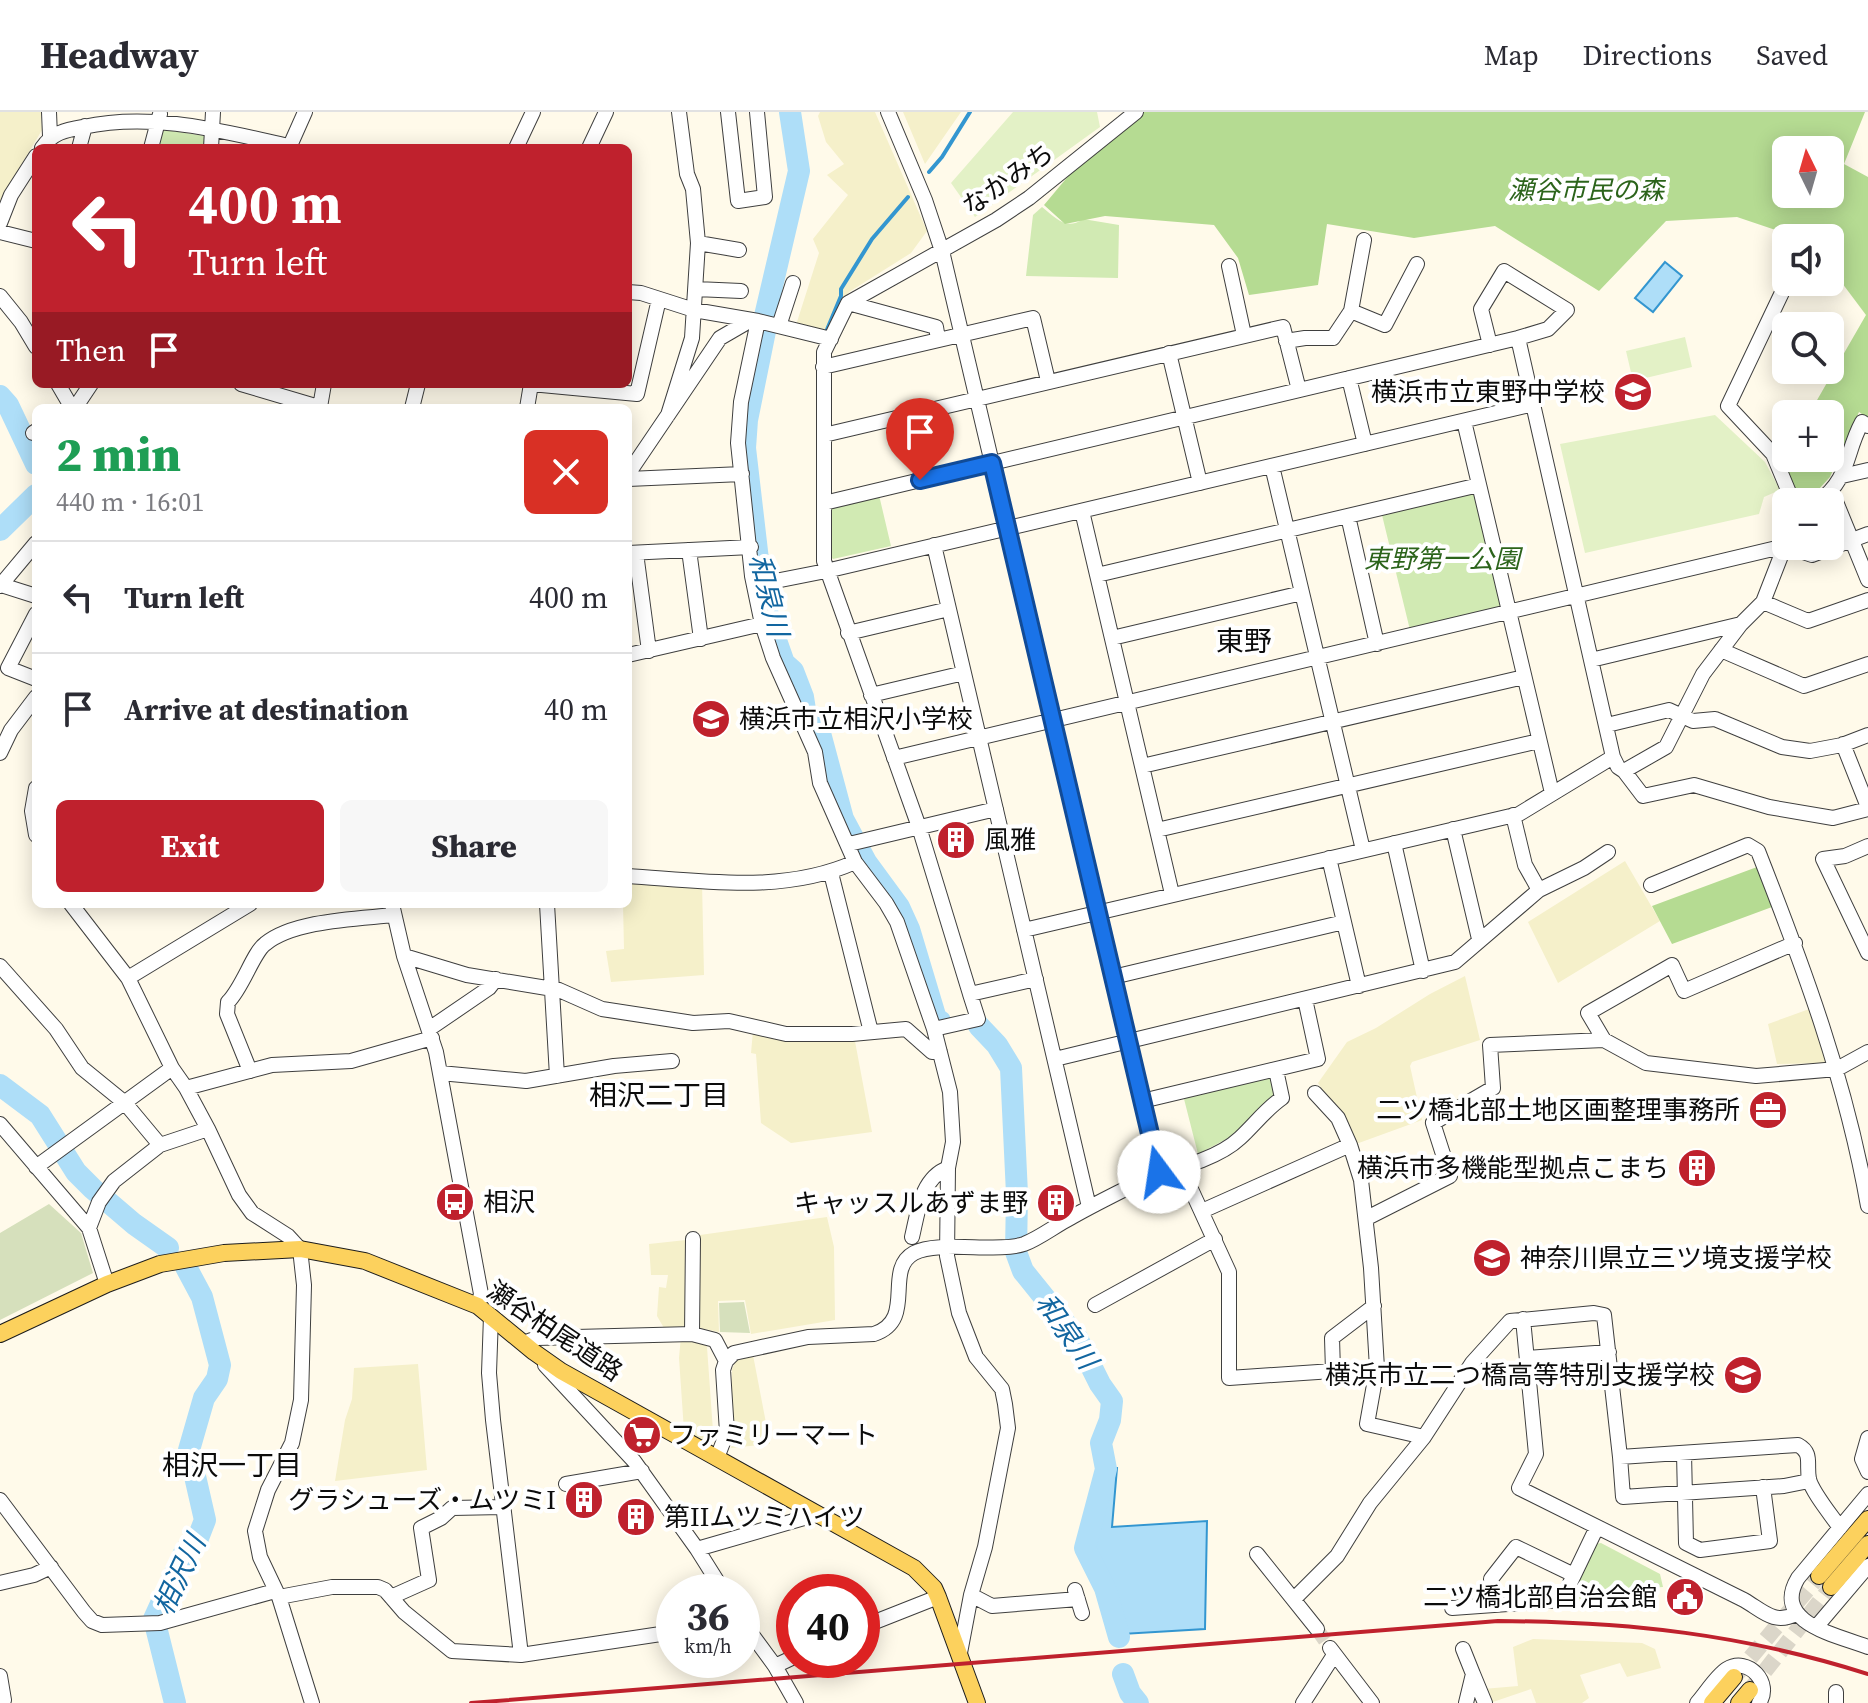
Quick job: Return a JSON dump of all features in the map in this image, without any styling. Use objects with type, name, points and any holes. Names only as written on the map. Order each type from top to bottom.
[{"type":"main road","name":"瀬谷柏尾道路","points":[[0,1334],[107,1284],[160,1264],[189,1257],[300,1249],[365,1261],[484,1311],[561,1371],[914,1568],[934,1588],[977,1703]]},
{"type":"main road","points":[[1868,1519],[1825,1582],[1868,1544]]},
{"type":"main road","points":[[1712,1703],[1734,1677]]},
{"type":"street","points":[[49,112],[46,142],[111,117],[160,116],[276,144]]},
{"type":"street","points":[[212,144],[213,112]]},
{"type":"street","points":[[290,144],[305,112]]},
{"type":"street","points":[[518,144],[533,112]]},
{"type":"street","points":[[591,144],[606,112]]},
{"type":"street","points":[[668,415],[692,338],[698,243],[693,189],[687,174],[679,112]]},
{"type":"street","points":[[728,112],[738,201],[765,197],[757,112]]},
{"type":"street","points":[[888,112],[925,200],[942,251],[1159,1172]]},
{"type":"street","name":"なかみち","points":[[848,303],[1029,198],[1136,112]]},
{"type":"street","points":[[152,144],[160,116]]},
{"type":"street","points":[[80,144],[85,126]]},
{"type":"street","points":[[0,223],[11,195],[32,162]]},
{"type":"street","points":[[0,232],[32,240]]},
{"type":"street","points":[[1286,341],[1333,338],[1351,311],[1364,240]]},
{"type":"street","points":[[698,243],[739,250]]},
{"type":"street","points":[[1351,311],[1385,325],[1417,264]]},
{"type":"street","points":[[1229,266],[1244,335]]},
{"type":"street","points":[[824,503],[1184,417],[1490,345],[1518,338],[1548,329],[1567,310],[1504,271],[1481,309],[1490,345]]},
{"type":"street","points":[[793,283],[764,322],[739,424],[742,474],[751,547],[760,584],[762,624],[773,658],[815,752],[820,783],[854,843],[855,862],[897,922],[934,1029],[950,1092],[953,1142],[948,1168],[946,1248],[959,1313],[976,1357],[1002,1389],[1008,1428],[960,1653]]},
{"type":"street","points":[[696,289],[741,291]]},
{"type":"street","points":[[632,293],[694,310],[764,322],[831,339]]},
{"type":"street","points":[[0,296],[32,340]]},
{"type":"street","points":[[1780,296],[1728,406],[1773,454],[1787,488]]},
{"type":"street","points":[[585,388],[637,394],[659,299]]},
{"type":"street","points":[[934,1029],[978,1019],[919,827],[826,571],[823,367],[824,352],[848,303],[936,327],[938,339]]},
{"type":"street","points":[[823,367],[1033,318],[1048,381]]},
{"type":"street","points":[[632,470],[720,338],[764,322]]},
{"type":"street","points":[[824,435],[1283,327],[1299,390]]},
{"type":"street","points":[[1518,338],[1613,757],[1618,767],[1629,775],[1643,796],[1694,785],[1769,807],[1833,818],[1868,808],[1843,744]]},
{"type":"street","points":[[1169,353],[1200,483]]},
{"type":"street","points":[[1349,378],[1365,444]]},
{"type":"street","points":[[254,388],[307,404]]},
{"type":"street","points":[[608,404],[610,392]]},
{"type":"street","points":[[760,584],[1534,404]]},
{"type":"street","points":[[1464,421],[1552,793]]},
{"type":"street","points":[[1834,488],[1842,476],[1852,439],[1862,422],[1868,426]]},
{"type":"street","points":[[1272,466],[1363,850]]},
{"type":"street","points":[[1842,476],[1868,470]]},
{"type":"street","points":[[632,476],[742,474]]},
{"type":"street","points":[[1097,575],[1479,485]]},
{"type":"street","points":[[1082,511],[1172,894]]},
{"type":"street","points":[[1348,516],[1377,644]]},
{"type":"street","points":[[1844,521],[1868,580]]},
{"type":"street","points":[[1844,543],[1868,534]]},
{"type":"street","points":[[934,545],[1089,1207]]},
{"type":"street","points":[[649,651],[632,553],[751,547]]},
{"type":"street","points":[[894,758],[1577,597],[1772,547]]},
{"type":"street","points":[[32,548],[0,586],[32,595]]},
{"type":"street","points":[[689,550],[701,639]]},
{"type":"street","points":[[1624,771],[1666,747],[1703,674],[1741,624],[1763,602],[1779,560]]},
{"type":"street","points":[[1112,638],[1302,593]]},
{"type":"street","points":[[1763,602],[1808,621],[1868,600]]},
{"type":"street","points":[[848,633],[949,609]]},
{"type":"street","points":[[32,622],[8,668],[32,677]]},
{"type":"street","points":[[632,654],[762,624]]},
{"type":"street","points":[[1591,660],[1741,624]]},
{"type":"street","points":[[1721,650],[1804,686],[1868,664]]},
{"type":"street","points":[[871,695],[964,673]]},
{"type":"street","points":[[1142,766],[1524,677]]},
{"type":"street","points":[[0,753],[11,730],[32,702]]},
{"type":"street","points":[[1607,725],[1669,710],[1693,721],[1715,719],[1782,747],[1810,751],[1868,735]]},
{"type":"street","points":[[1157,830],[1539,741]]},
{"type":"street","points":[[1024,930],[1513,815],[1613,757]]},
{"type":"street","points":[[854,843],[996,809]]},
{"type":"street","points":[[1513,815],[1525,865],[1539,890]]},
{"type":"street","points":[[1453,829],[1479,939]]},
{"type":"street","points":[[1394,843],[1423,971]]},
{"type":"street","points":[[1651,885],[1748,845],[1758,851],[1795,943],[1837,1069],[1868,1206]]},
{"type":"street","points":[[1868,846],[1845,856],[1823,859],[1868,953]]},
{"type":"street","points":[[1055,1059],[1455,962],[1539,890],[1598,853]]},
{"type":"street","points":[[1329,858],[1359,986]]},
{"type":"street","points":[[632,876],[778,883],[831,873],[855,862]]},
{"type":"street","points":[[831,873],[871,1032]]},
{"type":"street","points":[[74,908],[128,978],[172,1068],[208,1129],[239,1195],[252,1213],[288,1236],[300,1249],[304,1285],[301,1400],[292,1443],[268,1490],[255,1531],[260,1557],[277,1594],[312,1703]]},
{"type":"street","points":[[128,978],[238,908]]},
{"type":"street","points":[[547,908],[557,1076]]},
{"type":"street","points":[[250,1071],[227,1014],[228,1002],[238,992],[264,944],[296,928],[393,909],[440,1073],[484,1311],[521,1655]]},
{"type":"street","points":[[1113,977],[1344,922]]},
{"type":"street","points":[[1795,943],[1684,991],[1672,965],[1588,1013],[1604,1040],[1646,1063],[1756,1076],[1837,1069],[1868,1052]]},
{"type":"street","points":[[404,956],[467,975],[552,989],[602,1009],[693,1023],[729,1021],[786,1034],[906,1029],[932,1052],[940,1052]]},
{"type":"street","points":[[0,966],[56,1029],[82,1068],[125,1103],[160,1145]]},
{"type":"street","points":[[186,1088],[272,1065],[351,1061],[430,1033],[489,988],[496,979]]},
{"type":"street","points":[[970,994],[1036,979]]},
{"type":"street","points":[[1142,1101],[1318,1059],[1305,999]]},
{"type":"street","points":[[1367,1218],[1450,1176],[1433,1123],[1493,1088],[1490,1045],[1604,1040]]},
{"type":"street","points":[[440,1073],[526,1081],[614,1066],[672,1061]]},
{"type":"street","points":[[36,1167],[172,1068]]},
{"type":"street","points":[[717,1458],[727,1432],[723,1378],[726,1361],[734,1353],[784,1341],[884,1331],[896,1316],[901,1271],[913,1253],[946,1248],[1018,1245],[1159,1172],[1182,1168],[1238,1141],[1269,1107],[1282,1098],[1276,1070]]},
{"type":"street","points":[[1315,1093],[1338,1118],[1350,1145],[1361,1180],[1367,1218],[1377,1368],[1367,1424],[1424,1437]]},
{"type":"street","points":[[0,1124],[89,1228],[107,1284]]},
{"type":"street","points":[[89,1228],[101,1198],[114,1181],[160,1145],[208,1129]]},
{"type":"street","points":[[1202,1211],[1350,1145]]},
{"type":"street","points":[[912,1237],[928,1182],[948,1168]]},
{"type":"street","points":[[1190,1187],[1229,1272],[1229,1378],[1377,1368]]},
{"type":"street","points":[[692,1334],[693,1239]]},
{"type":"street","points":[[1095,1305],[1215,1239]]},
{"type":"street","points":[[1333,1371],[1332,1338],[1374,1306]]},
{"type":"street","points":[[1294,1599],[1337,1556],[1370,1503],[1424,1437],[1472,1363],[1510,1321],[1594,1313],[1604,1315],[1623,1497],[1809,1481]]},
{"type":"street","points":[[1523,1319],[1536,1454],[1519,1488],[1744,1600],[1768,1616],[1781,1619],[1796,1614]]},
{"type":"street","points":[[713,1574],[642,1471],[528,1348],[537,1338],[692,1334],[715,1340],[726,1361]]},
{"type":"street","points":[[1527,1358],[1609,1352]]},
{"type":"street","points":[[1868,1438],[1862,1459],[1868,1472]]},
{"type":"street","points":[[1620,1457],[1798,1445],[1808,1454],[1809,1481],[1840,1528]]},
{"type":"street","points":[[1684,1453],[1686,1543],[1700,1550],[1770,1541],[1763,1487]]},
{"type":"street","points":[[566,1484],[642,1471]]},
{"type":"street","points":[[1868,1494],[1794,1586],[1791,1601],[1796,1614],[1868,1647]]},
{"type":"street","points":[[0,1500],[92,1621],[102,1625],[155,1622],[277,1594],[351,1586],[378,1587],[452,1651],[521,1655],[656,1635]]},
{"type":"street","points":[[391,1597],[429,1580],[421,1528],[441,1518],[452,1508],[503,1507]]},
{"type":"street","points":[[697,1549],[818,1514]]},
{"type":"street","points":[[1452,1608],[1562,1600],[1597,1527]]},
{"type":"street","points":[[1493,1605],[1491,1579],[1516,1547],[1574,1575]]},
{"type":"street","points":[[1257,1554],[1317,1629]]},
{"type":"street","points":[[1817,1626],[1868,1566]]},
{"type":"street","points":[[0,1583],[34,1575],[51,1567]]},
{"type":"street","points":[[971,1595],[992,1606],[1078,1600]]},
{"type":"street","points":[[880,1620],[938,1597]]},
{"type":"street","points":[[760,1646],[794,1702]]},
{"type":"street","points":[[1463,1649],[1485,1703]]},
{"type":"street","points":[[1303,1703],[1332,1651],[1372,1703]]},
{"type":"street","points":[[1697,1703],[1732,1666],[1751,1670],[1762,1680],[1764,1692],[1749,1699]]},
{"type":"street","points":[[1466,1703],[1473,1674]]},
{"type":"street","points":[[0,1676],[4,1700],[0,1701]]},
{"type":"shaded area","points":[[0,112],[41,112],[42,130],[0,201]]},
{"type":"shaded area","points":[[820,112],[875,112],[927,231],[911,253],[849,292],[823,333],[796,325],[819,253],[813,239],[848,195],[827,175],[844,164],[826,142],[818,116]]},
{"type":"shaded area","points":[[903,112],[961,112],[925,164]]},
{"type":"shaded area","points":[[1625,861],[1660,921],[1558,983],[1528,922]]},
{"type":"shaded area","points":[[632,879],[702,882],[704,975],[611,982],[606,951],[624,949],[623,908],[632,908]]},
{"type":"shaded area","points":[[1465,976],[1480,1040],[1412,1062],[1410,1066],[1422,1120],[1356,1144],[1318,1083],[1347,1042]]},
{"type":"shaded area","points":[[1812,1008],[1831,1063],[1777,1064],[1768,1024]]},
{"type":"shaded area","points":[[753,1031],[854,1036],[872,1132],[791,1143],[761,1123],[756,1054],[751,1053]]},
{"type":"shaded area","points":[[827,1217],[834,1247],[835,1320],[751,1334],[745,1300],[718,1301],[719,1332],[699,1328],[700,1235]]},
{"type":"shaded area","points":[[686,1240],[687,1326],[664,1328],[657,1316],[659,1287],[666,1288],[668,1275],[651,1275],[649,1244]]},
{"type":"shaded area","points":[[681,1336],[703,1340],[707,1347],[713,1431],[702,1441],[684,1431],[679,1358]]},
{"type":"shaded area","points":[[753,1355],[770,1444],[731,1448],[735,1434],[732,1369],[736,1361]]},
{"type":"shaded area","points":[[418,1364],[427,1470],[335,1481],[345,1420],[352,1399],[354,1368]]},
{"type":"shaded area","points":[[1533,1639],[1642,1643],[1655,1649],[1661,1668],[1627,1677],[1620,1663],[1580,1675],[1589,1698],[1582,1703],[1536,1703],[1531,1689],[1490,1703],[1483,1689],[1518,1686],[1513,1647]]},
{"type":"green space","points":[[1013,112],[1097,112],[1100,127],[975,217],[951,183]]},
{"type":"green space","name":"瀬谷市民の森","points":[[1143,112],[1865,112],[1844,164],[1868,177],[1868,418],[1859,412],[1844,446],[1844,400],[1817,400],[1826,384],[1844,384],[1844,353],[1866,315],[1844,286],[1844,224],[1772,224],[1772,229],[1737,217],[1666,221],[1599,291],[1495,226],[1414,238],[1327,224],[1318,285],[1249,295],[1238,258],[1214,225],[1105,216],[1065,224],[1044,205],[1070,174]]},
{"type":"green space","points":[[159,129],[205,136],[204,144],[156,144]]},
{"type":"green space","points":[[1042,207],[1066,223],[1083,219],[1119,225],[1118,278],[1026,276],[1033,215]]},
{"type":"green space","points":[[1685,337],[1692,367],[1633,381],[1626,351]]},
{"type":"green space","points":[[1715,415],[1765,462],[1779,488],[1772,488],[1772,494],[1764,497],[1759,514],[1585,553],[1560,444]]},
{"type":"green space","name":"瀬谷市民の森","points":[[1787,472],[1832,472],[1820,488],[1794,488]]},
{"type":"green space","name":"東野第一公園","points":[[1474,488],[1503,607],[1410,630],[1381,511]]},
{"type":"green space","points":[[879,495],[891,546],[833,559],[830,556],[829,504]]},
{"type":"green space","points":[[1757,867],[1772,907],[1672,944],[1652,906]]},
{"type":"green space","points":[[1270,1074],[1275,1096],[1236,1134],[1198,1154],[1183,1095]]},
{"type":"green space","points":[[49,1204],[81,1233],[93,1273],[0,1320],[0,1233]]},
{"type":"green space","points":[[744,1302],[750,1333],[720,1332],[719,1303]]},
{"type":"green space","points":[[1601,1543],[1660,1574],[1663,1587],[1609,1591],[1609,1598],[1566,1599],[1595,1544]]},
{"type":"water","points":[[1665,262],[1682,276],[1653,312],[1635,298]]},
{"type":"water","points":[[1117,1468],[1112,1527],[1207,1521],[1205,1629],[1122,1634],[1087,1540],[1106,1469]]},
{"type":"waterway","name":"和泉川","points":[[790,112],[799,171],[765,316],[745,448],[760,577],[769,620],[784,663],[793,671],[805,710],[820,733],[843,819],[866,862],[899,907],[909,929],[936,1019],[940,1021]]},
{"type":"waterway","points":[[929,172],[970,112]]},
{"type":"waterway","points":[[826,332],[841,289],[872,239],[908,197]]},
{"type":"waterway","name":"相沢川","points":[[0,396],[8,405],[32,456]]},
{"type":"waterway","name":"相沢川","points":[[0,530],[32,499]]},
{"type":"waterway","name":"和泉川","points":[[979,1026],[997,1045],[1011,1068],[1017,1194],[1016,1252],[1023,1271],[1077,1338],[1112,1401],[1110,1420],[1101,1443],[1106,1469],[1085,1548],[1105,1588],[1119,1637]]},
{"type":"waterway","name":"相沢川","points":[[0,1085],[40,1115],[76,1172],[93,1189],[168,1248]]},
{"type":"waterway","name":"相沢川","points":[[175,1703],[154,1619],[185,1551],[198,1538],[205,1520],[189,1450],[204,1398],[217,1379],[220,1365],[202,1297],[186,1267]]},
{"type":"waterway","name":"和泉川","points":[[1123,1674],[1130,1693],[1138,1703]]},
{"type":"tunnel","points":[[1735,1676],[1819,1576]]},
{"type":"tunnel","points":[[1750,1690],[1831,1587]]},
{"type":"tunnel","points":[[1317,1629],[1330,1648]]},
{"type":"railway","points":[[471,1703],[1498,1621],[1594,1624],[1685,1633],[1776,1649],[1868,1674]]},
{"type":"place","name":"横浜市立東野中学校","points":[[1633,392]]},
{"type":"place","name":"横浜市立相沢小学校","points":[[711,719]]},
{"type":"place","name":"風雅","points":[[956,840]]},
{"type":"place","name":"二ツ橋北部土地区画整理事務所","points":[[1768,1110]]},
{"type":"place","name":"横浜市多機能型拠点こまち","points":[[1697,1168]]},
{"type":"place","name":"相沢","points":[[455,1202]]},
{"type":"place","name":"キャッスルあずま野","points":[[1056,1203]]},
{"type":"place","name":"神奈川県立三ツ境支援学校","points":[[1492,1258]]},
{"type":"place","name":"横浜市立二つ橋高等特別支援学校","points":[[1743,1375]]},
{"type":"place","name":"ファミリーマート","points":[[642,1435]]},
{"type":"place","name":"グラシューズ・ムツミI","points":[[584,1500]]},
{"type":"place","name":"第IIムツミハイツ","points":[[636,1517]]},
{"type":"place","name":"二ツ橋北部自治会館","points":[[1685,1597]]},
{"type":"district","name":"東野","points":[[1244,641]]},
{"type":"district","name":"相沢二丁目","points":[[659,1095]]},
{"type":"district","name":"相沢一丁目","points":[[232,1465]]},
{"type":"route","points":[[920,480],[992,463],[1159,1172]]}]
